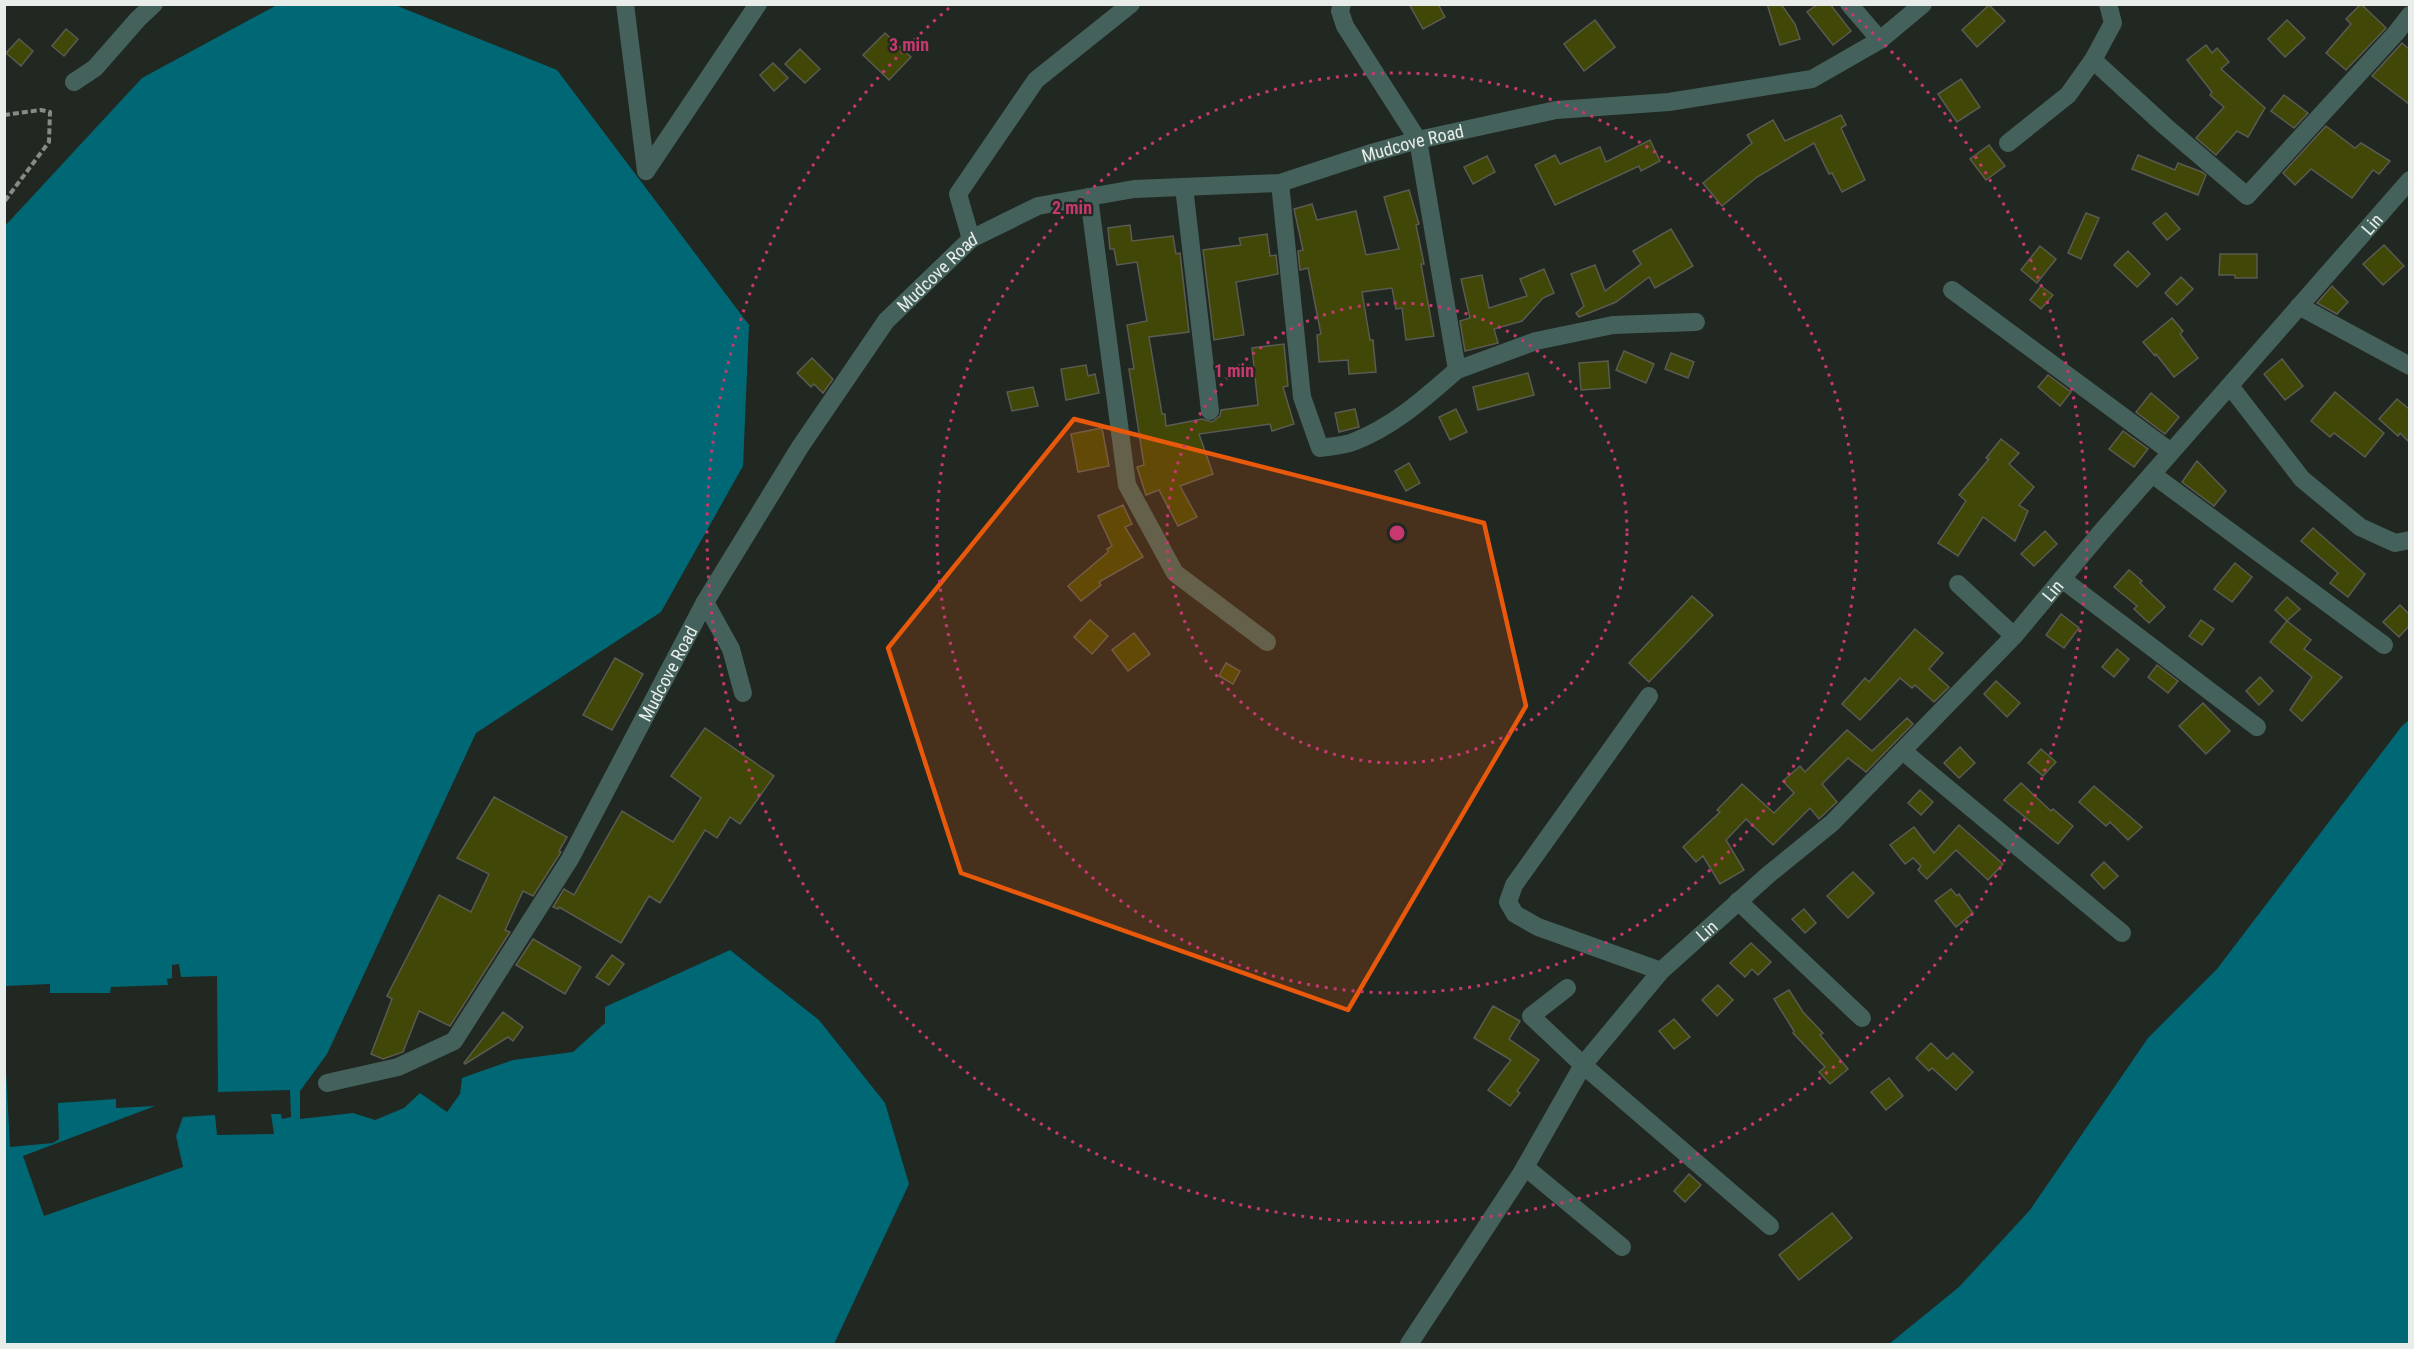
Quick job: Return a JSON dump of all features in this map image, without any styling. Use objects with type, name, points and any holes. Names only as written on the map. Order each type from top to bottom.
[{"type":"street","points":[[74,82],[95,68],[138,18],[154,4]]},
{"type":"street","points":[[625,4],[646,171],[758,4]]},
{"type":"street","points":[[971,239],[958,194],[1029,89],[1036,80],[1131,4]]},
{"type":"street","points":[[1342,4],[1340,10],[1345,26],[1418,140],[1456,370]]},
{"type":"street","points":[[1849,4],[1880,40]]},
{"type":"street","name":"Mudcove Road","points":[[327,1083],[398,1067],[454,1041],[570,859],[705,602],[800,447],[886,321],[971,239],[1038,206],[1134,189],[1280,183],[1418,140],[1556,110],[1669,102],[1812,79],[1880,40],[1923,4]]},
{"type":"street","points":[[2008,143],[2068,95],[2093,60],[2113,23],[2108,4]]},
{"type":"street","points":[[2093,60],[2165,126],[2247,196],[2403,38],[2409,15]]},
{"type":"street","name":"Lin","points":[[1409,1344],[1525,1167],[1583,1065],[1661,970],[1832,823],[1904,752],[2014,636],[2171,452],[2409,180]]},
{"type":"street","points":[[1280,183],[1302,397],[1320,448],[1351,443],[1388,425],[1421,401],[1456,370],[1536,340],[1613,325],[1696,322]]},
{"type":"street","points":[[1184,187],[1210,411]]},
{"type":"street","points":[[1089,197],[1128,485],[1175,573],[1268,642]]},
{"type":"street","points":[[1952,290],[2171,452]]},
{"type":"street","points":[[2299,306],[2409,366]]},
{"type":"street","points":[[2230,386],[2302,479],[2360,527],[2395,543],[2409,540]]},
{"type":"street","points":[[2152,474],[2384,645]]},
{"type":"street","points":[[2062,579],[2257,727]]},
{"type":"street","points":[[1958,584],[2014,636]]},
{"type":"street","points":[[705,602],[731,649],[743,693]]},
{"type":"street","points":[[1649,696],[1514,885],[1508,902],[1515,914],[1538,927],[1661,970]]},
{"type":"street","points":[[1904,752],[2122,933]]},
{"type":"street","points":[[1738,902],[1862,1018]]},
{"type":"street","points":[[1567,988],[1531,1016],[1583,1065],[1770,1226]]},
{"type":"street","points":[[1525,1167],[1622,1247]]},
{"type":"path","points":[[4,115],[41,110],[50,112],[49,142],[4,202]]},
{"type":"highlighted area","points":[[1074,419],[1484,523],[1526,706],[1348,1010],[961,873],[888,648]]},
{"type":"water","points":[[277,5],[395,5],[557,70],[749,325],[743,466],[661,612],[476,733],[327,1054],[300,1091],[300,1119],[353,1113],[375,1120],[404,1108],[420,1093],[447,1112],[460,1094],[462,1078],[513,1060],[573,1052],[605,1023],[605,1007],[730,950],[819,1020],[885,1103],[909,1184],[834,1344],[5,1344],[4,227],[142,78]]},
{"type":"water","points":[[2409,720],[2409,1344],[1889,1344],[1959,1287],[2030,1210],[2148,1038],[2217,969],[2402,726]]},
{"type":"pier","points":[[179,964],[181,977],[217,976],[218,1092],[290,1090],[291,1117],[282,1119],[281,1114],[271,1114],[274,1134],[217,1135],[215,1115],[183,1117],[176,1136],[183,1167],[44,1216],[23,1156],[155,1106],[116,1108],[116,1099],[58,1103],[59,1139],[53,1143],[10,1147],[5,1052],[5,986],[50,984],[50,993],[110,993],[111,987],[168,985],[167,979],[172,978],[172,965]]},
{"type":"building","points":[[1409,4],[1438,4],[1445,17],[1423,29]]},
{"type":"building","points":[[1767,4],[1781,4],[1795,24],[1800,39],[1780,45]]},
{"type":"building","points":[[1818,4],[1830,4],[1851,31],[1833,45],[1807,12]]},
{"type":"building","points":[[2361,4],[2386,28],[2346,70],[2326,53],[2351,24],[2346,19]]},
{"type":"building","points":[[1989,5],[2005,21],[1977,47],[1962,30]]},
{"type":"building","points":[[1595,20],[1615,47],[1584,71],[1564,44]]},
{"type":"building","points":[[2287,20],[2305,38],[2285,57],[2268,39]]},
{"type":"building","points":[[66,29],[78,39],[64,56],[52,46]]},
{"type":"building","points":[[885,33],[911,57],[889,80],[863,55]]},
{"type":"building","points":[[19,39],[33,51],[21,66],[6,53]]},
{"type":"building","points":[[2402,43],[2409,49],[2409,104],[2372,76]]},
{"type":"building","points":[[2206,45],[2212,53],[2217,48],[2229,62],[2221,69],[2265,108],[2248,137],[2237,131],[2216,155],[2196,138],[2224,107],[2210,95],[2212,92],[2187,60]]},
{"type":"building","points":[[800,49],[820,69],[805,83],[785,64]]},
{"type":"building","points":[[773,63],[788,78],[774,91],[760,75]]},
{"type":"building","points":[[1961,79],[1980,107],[1957,122],[1938,94]]},
{"type":"building","points":[[2284,95],[2308,113],[2294,128],[2271,111]]},
{"type":"building","points":[[1841,115],[1846,125],[1841,128],[1865,180],[1842,192],[1832,173],[1829,174],[1814,143],[1757,177],[1722,206],[1703,183],[1752,143],[1747,135],[1773,120],[1785,141]]},
{"type":"building","points":[[2326,126],[2355,148],[2361,143],[2390,161],[2379,174],[2373,170],[2352,198],[2311,169],[2295,185],[2283,173]]},
{"type":"building","points":[[1650,140],[1660,161],[1641,171],[1639,166],[1555,205],[1535,165],[1555,155],[1560,164],[1600,147],[1606,162]]},
{"type":"building","points":[[1989,145],[2005,166],[1986,180],[1970,159]]},
{"type":"building","points":[[2138,155],[2175,170],[2178,163],[2202,172],[2206,175],[2198,195],[2132,169]]},
{"type":"building","points":[[1487,156],[1495,172],[1473,184],[1464,167]]},
{"type":"building","points":[[1409,190],[1419,224],[1416,225],[1424,264],[1421,264],[1434,336],[1406,340],[1402,308],[1396,309],[1392,288],[1362,292],[1370,340],[1373,340],[1376,372],[1349,374],[1348,360],[1319,362],[1317,335],[1321,334],[1308,268],[1300,270],[1298,251],[1303,250],[1294,209],[1312,204],[1317,220],[1356,211],[1366,255],[1399,249],[1384,197]]},
{"type":"building","points":[[2086,213],[2099,218],[2081,259],[2068,253]]},
{"type":"building","points":[[2166,213],[2180,229],[2167,240],[2153,223]]},
{"type":"building","points":[[1130,225],[1132,241],[1173,236],[1176,254],[1180,253],[1189,332],[1149,337],[1166,426],[1202,419],[1212,422],[1220,416],[1221,410],[1258,405],[1252,348],[1284,344],[1288,386],[1283,387],[1294,424],[1272,431],[1270,424],[1199,434],[1213,474],[1180,486],[1197,517],[1178,526],[1159,490],[1146,495],[1137,467],[1144,465],[1129,369],[1134,369],[1127,325],[1147,321],[1137,262],[1117,265],[1114,249],[1110,249],[1108,228]]},
{"type":"building","points":[[1671,229],[1693,266],[1655,288],[1649,277],[1616,302],[1579,317],[1576,313],[1584,306],[1571,274],[1595,265],[1605,291],[1641,264],[1633,251]]},
{"type":"building","points":[[1267,234],[1270,256],[1276,255],[1278,274],[1236,282],[1244,335],[1214,340],[1203,250],[1241,245],[1239,238]]},
{"type":"building","points":[[2384,245],[2404,266],[2383,285],[2363,264]]},
{"type":"building","points":[[2040,246],[2056,259],[2037,283],[2021,270]]},
{"type":"building","points":[[2128,251],[2150,274],[2137,287],[2114,265]]},
{"type":"building","points":[[2220,254],[2257,254],[2257,278],[2219,275]]},
{"type":"building","points":[[1544,269],[1554,293],[1543,298],[1522,321],[1494,329],[1498,343],[1465,351],[1460,321],[1470,318],[1461,279],[1482,275],[1489,308],[1527,296],[1520,279]]},
{"type":"building","points":[[2181,277],[2193,289],[2177,305],[2165,293]]},
{"type":"building","points":[[2041,286],[2053,295],[2041,309],[2030,300]]},
{"type":"building","points":[[2332,286],[2348,302],[2337,314],[2317,303]]},
{"type":"building","points":[[2172,318],[2183,331],[2180,334],[2198,358],[2174,377],[2143,342]]},
{"type":"building","points":[[1624,351],[1654,364],[1646,383],[1616,370]]},
{"type":"building","points":[[1671,353],[1694,362],[1688,378],[1665,369]]},
{"type":"building","points":[[812,358],[833,379],[823,393],[814,384],[811,387],[797,373]]},
{"type":"building","points":[[2282,359],[2303,386],[2285,400],[2264,374]]},
{"type":"building","points":[[1608,361],[1610,388],[1581,390],[1579,363]]},
{"type":"building","points":[[1086,365],[1088,376],[1095,374],[1099,393],[1066,400],[1061,369]]},
{"type":"building","points":[[1528,373],[1534,395],[1478,410],[1473,387]]},
{"type":"building","points":[[2048,375],[2071,392],[2060,406],[2038,387]]},
{"type":"building","points":[[1033,387],[1038,406],[1012,411],[1007,392]]},
{"type":"building","points":[[2335,392],[2384,433],[2365,457],[2334,433],[2330,437],[2311,421]]},
{"type":"building","points":[[2151,393],[2179,417],[2165,434],[2136,412]]},
{"type":"building","points":[[2397,399],[2409,409],[2409,442],[2400,433],[2398,436],[2379,419]]},
{"type":"building","points":[[1355,409],[1359,427],[1339,432],[1335,413]]},
{"type":"building","points":[[1456,409],[1467,432],[1450,440],[1439,417]]},
{"type":"building","points":[[1102,428],[1109,466],[1078,472],[1071,434]]},
{"type":"building","points":[[2123,431],[2148,449],[2134,467],[2109,449]]},
{"type":"building","points":[[2001,439],[2019,453],[2009,464],[2034,487],[2019,505],[2028,511],[2015,541],[1983,517],[1958,556],[1938,543],[1966,501],[1959,495],[1989,459],[1986,458]]},
{"type":"building","points":[[2197,461],[2226,491],[2214,506],[2182,482]]},
{"type":"building","points":[[1409,463],[1420,483],[1406,491],[1395,471]]},
{"type":"building","points":[[1123,505],[1132,524],[1125,527],[1143,557],[1099,582],[1101,585],[1081,601],[1068,586],[1112,546],[1098,516]]},
{"type":"building","points":[[2313,528],[2365,574],[2348,597],[2330,583],[2338,573],[2301,541]]},
{"type":"building","points":[[2045,531],[2057,544],[2034,566],[2021,554]]},
{"type":"building","points":[[2235,563],[2252,577],[2232,602],[2214,589]]},
{"type":"building","points":[[2129,570],[2165,607],[2149,623],[2134,609],[2137,606],[2114,587]]},
{"type":"building","points":[[1692,596],[1713,615],[1649,682],[1629,663]]},
{"type":"building","points":[[2287,597],[2300,609],[2287,621],[2275,610]]},
{"type":"building","points":[[2400,605],[2409,614],[2409,626],[2399,637],[2383,622]]},
{"type":"building","points":[[2061,614],[2079,628],[2064,648],[2046,635]]},
{"type":"building","points":[[1090,620],[1108,636],[1092,654],[1074,637]]},
{"type":"building","points":[[2201,620],[2214,629],[2202,645],[2189,636]]},
{"type":"building","points":[[2287,621],[2311,640],[2304,649],[2342,677],[2302,721],[2290,710],[2312,677],[2270,642]]},
{"type":"building","points":[[1915,629],[1943,653],[1929,669],[1949,687],[1934,702],[1915,685],[1912,688],[1900,678],[1860,720],[1842,704],[1865,678],[1869,682]]},
{"type":"building","points":[[1134,633],[1150,654],[1128,671],[1112,650]]},
{"type":"building","points":[[2117,649],[2129,659],[2114,677],[2102,667]]},
{"type":"building","points":[[615,658],[643,674],[612,730],[583,715]]},
{"type":"building","points":[[1226,663],[1240,671],[1233,684],[1219,676]]},
{"type":"building","points":[[2157,665],[2178,681],[2168,693],[2148,677]]},
{"type":"building","points":[[2260,677],[2273,691],[2259,705],[2246,691]]},
{"type":"building","points":[[1996,681],[2020,703],[2007,717],[1984,694]]},
{"type":"building","points":[[2203,703],[2230,731],[2206,754],[2179,726]]},
{"type":"building","points":[[1907,718],[1913,724],[1866,772],[1848,758],[1822,784],[1837,802],[1819,819],[1810,808],[1773,845],[1746,819],[1726,840],[1744,870],[1720,884],[1703,856],[1696,862],[1683,847],[1720,812],[1717,810],[1742,784],[1774,813],[1794,793],[1783,781],[1800,766],[1805,772],[1847,730],[1872,751]]},
{"type":"building","points":[[705,728],[774,776],[740,824],[730,817],[717,838],[705,830],[660,903],[649,896],[621,943],[559,907],[558,909],[553,907],[564,889],[574,895],[622,811],[673,842],[701,798],[671,776]]},
{"type":"building","points":[[1960,747],[1975,763],[1959,778],[1944,763]]},
{"type":"building","points":[[2041,749],[2056,762],[2043,776],[2028,763]]},
{"type":"building","points":[[2021,783],[2051,811],[2053,809],[2073,826],[2058,844],[2004,800]]},
{"type":"building","points":[[2094,786],[2142,827],[2128,840],[2110,822],[2106,826],[2079,802]]},
{"type":"building","points":[[1920,790],[1933,802],[1921,815],[1908,803]]},
{"type":"building","points":[[494,797],[567,837],[559,851],[561,852],[533,896],[523,891],[505,930],[510,932],[450,1026],[419,1011],[403,1052],[383,1059],[371,1054],[392,999],[387,996],[439,895],[471,912],[489,874],[457,858]]},
{"type":"building","points":[[1959,825],[2003,864],[1988,880],[1956,850],[1927,879],[1918,870],[1921,866],[1913,858],[1905,864],[1890,845],[1914,827],[1934,853]]},
{"type":"building","points":[[2104,862],[2118,876],[2104,889],[2091,875]]},
{"type":"building","points":[[1853,872],[1874,893],[1848,918],[1827,896]]},
{"type":"building","points":[[1951,889],[1957,896],[1959,894],[1973,913],[1956,927],[1935,901]]},
{"type":"building","points":[[1804,909],[1816,923],[1805,933],[1792,919]]},
{"type":"building","points":[[533,939],[581,967],[565,994],[516,965]]},
{"type":"building","points":[[1751,943],[1771,962],[1758,975],[1752,969],[1745,977],[1730,963]]},
{"type":"building","points":[[612,955],[624,964],[609,985],[596,977]]},
{"type":"building","points":[[1718,985],[1733,1000],[1717,1016],[1702,1000]]},
{"type":"building","points":[[1789,990],[1803,1012],[1823,1033],[1820,1035],[1848,1069],[1830,1084],[1819,1072],[1825,1067],[1793,1033],[1794,1031],[1774,999]]},
{"type":"building","points":[[1493,1006],[1520,1021],[1509,1039],[1539,1060],[1517,1091],[1520,1093],[1510,1106],[1488,1090],[1511,1060],[1474,1038]]},
{"type":"building","points":[[503,1012],[523,1027],[513,1041],[508,1037],[465,1064],[464,1063]]},
{"type":"building","points":[[1674,1019],[1690,1037],[1674,1049],[1659,1031]]},
{"type":"building","points":[[1931,1043],[1947,1059],[1953,1053],[1973,1072],[1956,1090],[1932,1068],[1929,1071],[1916,1058]]},
{"type":"building","points":[[1889,1078],[1903,1096],[1886,1110],[1871,1092]]},
{"type":"building","points":[[1689,1174],[1701,1185],[1685,1202],[1674,1191]]},
{"type":"building","points":[[1832,1213],[1852,1238],[1799,1280],[1779,1255]]}]
